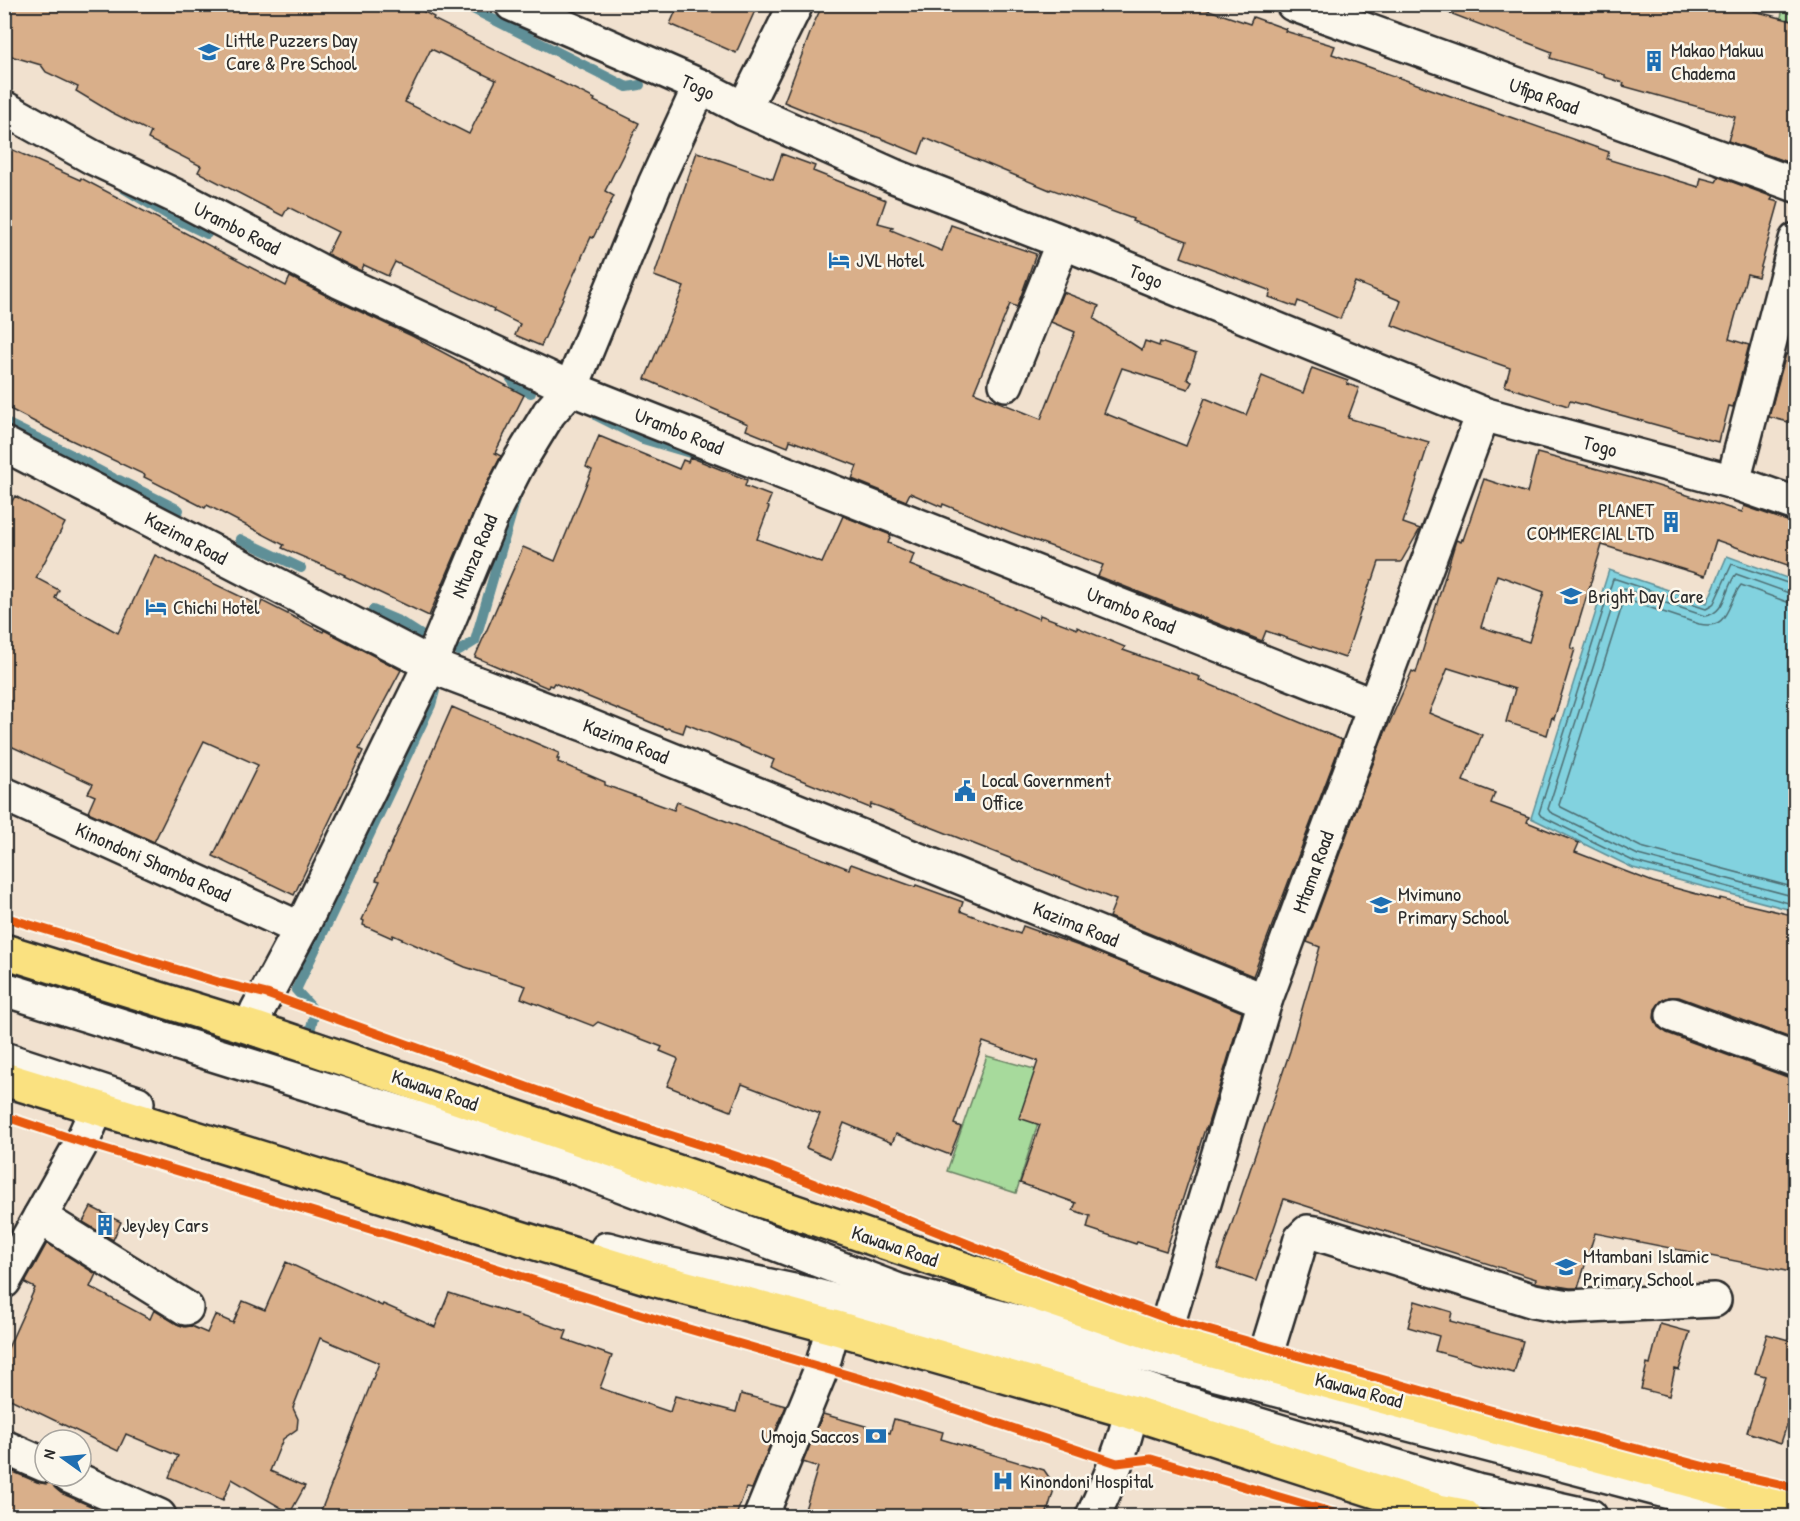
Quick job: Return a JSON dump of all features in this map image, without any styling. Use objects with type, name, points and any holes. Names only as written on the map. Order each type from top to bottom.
[{"type":"main road","name":"Kawawa Road","points":[[4,951],[256,1029],[1161,1336],[1796,1509]]},
{"type":"main road","points":[[4,1079],[653,1279],[833,1327],[1131,1412],[1446,1515]]},
{"type":"street","name":"Togo","points":[[512,4],[700,86],[744,109],[894,176],[1063,242],[1483,414],[1733,482],[1796,504]]},
{"type":"street","points":[[744,109],[796,4]]},
{"type":"street","name":"Ufipa Road","points":[[1293,4],[1796,185]]},
{"type":"street","name":"Ntunza Road","points":[[256,1029],[257,1011],[301,929],[431,663],[496,506],[516,467],[549,413],[571,388],[655,184],[700,86]]},
{"type":"street","name":"Urambo Road","points":[[4,108],[93,157],[186,201],[339,281],[571,388],[1374,706]]},
{"type":"street","points":[[1733,482],[1796,240]]},
{"type":"street","points":[[1005,384],[1063,242]]},
{"type":"street","name":"Mtama Road","points":[[1161,1336],[1169,1319],[1265,1001],[1483,414]]},
{"type":"street","name":"Kazima Road","points":[[4,444],[444,671],[584,724],[1265,1001]]},
{"type":"street","name":"Kinondoni Shamba Road","points":[[4,794],[301,929]]},
{"type":"street","name":"Kawawa Road","points":[[4,989],[575,1167],[899,1291],[1764,1516]]},
{"type":"street","points":[[1673,1015],[1796,1060]]},
{"type":"street","points":[[4,1059],[576,1240],[652,1261],[812,1295],[947,1330],[1060,1361],[1173,1399],[1477,1491],[1590,1516]]},
{"type":"street","points":[[4,1281],[82,1142],[98,1108]]},
{"type":"street","points":[[40,1217],[186,1308]]},
{"type":"street","points":[[1263,1364],[1301,1239],[1308,1232],[1534,1301],[1569,1307],[1714,1300]]},
{"type":"street","points":[[760,1516],[822,1367],[833,1327]]},
{"type":"street","points":[[1094,1516],[1125,1441],[1131,1412]]},
{"type":"street","points":[[4,1447],[33,1460]]},
{"type":"street","points":[[93,1487],[159,1516]]},
{"type":"green space","points":[[1784,5],[1795,5],[1795,29],[1779,25]]},
{"type":"green space","points":[[987,1056],[1034,1069],[1050,1077],[1016,1193],[947,1171]]},
{"type":"water","points":[[1727,556],[1795,581],[1795,911],[1633,868],[1531,818],[1609,570],[1707,603]]},
{"type":"building","points":[[4,4],[409,4],[434,17],[433,19],[639,123],[605,191],[614,196],[593,238],[591,237],[541,346],[515,335],[520,324],[493,311],[494,309],[395,262],[388,276],[364,265],[361,271],[327,254],[338,232],[288,207],[283,216],[198,172],[201,166],[148,139],[151,132],[76,91],[78,87],[46,72],[41,65],[4,52]],"holes":[[[431,49],[496,80],[469,134],[405,102]]]},
{"type":"building","points":[[679,4],[758,4],[736,53],[670,24]]},
{"type":"building","points":[[823,4],[1191,4],[1250,24],[1253,17],[1286,29],[1285,31],[1335,46],[1332,54],[1609,152],[1607,159],[1699,187],[1701,178],[1716,182],[1719,177],[1773,197],[1771,200],[1779,202],[1758,277],[1747,274],[1729,339],[1749,345],[1733,407],[1729,406],[1718,442],[1570,401],[1568,406],[1505,386],[1510,368],[1392,325],[1401,301],[1355,282],[1340,319],[1298,301],[1296,307],[1269,297],[1271,291],[1181,257],[1187,241],[1132,221],[1133,219],[1050,190],[925,138],[919,154],[784,102]]},
{"type":"building","points":[[1435,4],[1756,4],[1754,11],[1796,22],[1796,141],[1787,162],[1728,141],[1735,117],[1623,86],[1624,83],[1604,77],[1604,74],[1550,58],[1552,52],[1434,7]]},
{"type":"building","points":[[4,146],[80,180],[81,178],[286,286],[290,277],[412,336],[524,395],[495,453],[501,456],[479,499],[429,616],[345,575],[282,548],[284,545],[207,505],[205,508],[144,477],[145,475],[4,406]]},
{"type":"building","points":[[697,152],[773,179],[782,154],[815,166],[813,171],[886,200],[878,223],[893,227],[891,230],[942,251],[951,225],[1036,254],[1017,307],[1010,304],[974,392],[1041,419],[1075,332],[1051,322],[1063,292],[1099,306],[1094,319],[1142,350],[1145,341],[1159,346],[1160,342],[1196,354],[1187,379],[1192,382],[1188,389],[1122,368],[1104,413],[1186,446],[1205,398],[1246,415],[1262,376],[1303,393],[1312,368],[1348,381],[1347,384],[1359,388],[1348,418],[1429,442],[1403,523],[1420,529],[1401,562],[1379,562],[1345,658],[1266,631],[1262,641],[1098,576],[1103,565],[1011,532],[943,504],[942,507],[910,493],[906,501],[852,479],[857,466],[790,440],[788,447],[746,430],[748,424],[645,379],[684,287],[654,276]]},
{"type":"building","points":[[1786,354],[1796,357],[1796,424],[1769,417]]},
{"type":"building","points":[[599,436],[679,469],[683,460],[688,462],[690,457],[747,480],[745,486],[771,496],[757,539],[822,563],[843,516],[891,535],[888,543],[914,554],[910,565],[1039,619],[1040,615],[1077,629],[1077,627],[1125,647],[1123,650],[1200,677],[1199,680],[1342,740],[1253,976],[1109,917],[1116,900],[880,807],[871,804],[870,808],[779,771],[771,767],[774,760],[756,752],[686,724],[683,733],[667,729],[554,683],[548,688],[475,657],[523,547],[555,561],[592,470],[586,467]]},
{"type":"building","points":[[1537,453],[1632,478],[1742,512],[1744,506],[1796,522],[1796,568],[1716,540],[1705,576],[1602,545],[1571,648],[1575,649],[1547,735],[1506,722],[1515,689],[1448,668],[1429,713],[1482,735],[1463,781],[1495,793],[1491,803],[1529,817],[1527,822],[1579,843],[1575,852],[1653,882],[1719,900],[1720,898],[1796,916],[1796,1040],[1679,997],[1669,997],[1661,1001],[1655,1009],[1654,1018],[1658,1027],[1667,1033],[1790,1078],[1796,1078],[1796,1273],[1595,1233],[1578,1288],[1570,1288],[1538,1283],[1535,1282],[1536,1279],[1284,1199],[1256,1281],[1217,1268],[1290,1051],[1320,947],[1307,942],[1381,742],[1412,671],[1416,673],[1456,540],[1461,542],[1463,540],[1484,479],[1527,493]],"holes":[[[1497,575],[1544,592],[1529,642],[1481,627]]]},
{"type":"building","points":[[15,496],[65,523],[36,578],[59,590],[55,598],[118,633],[155,555],[260,606],[262,601],[401,670],[359,749],[363,751],[294,895],[213,856],[258,765],[204,741],[154,842],[88,812],[95,796],[88,793],[93,784],[4,743],[4,516]]},
{"type":"building","points":[[452,707],[559,753],[558,762],[605,782],[605,785],[674,810],[677,802],[849,869],[851,864],[915,887],[916,885],[963,902],[960,911],[1020,934],[1023,926],[1096,952],[1242,1012],[1166,1251],[1087,1228],[1090,1216],[1073,1210],[1076,1203],[1020,1183],[1040,1125],[1019,1118],[1038,1061],[983,1042],[954,1124],[961,1127],[950,1155],[896,1134],[892,1143],[844,1123],[830,1158],[806,1148],[820,1114],[742,1084],[731,1111],[667,1086],[678,1060],[660,1051],[662,1047],[598,1022],[593,1026],[521,998],[526,986],[465,967],[393,935],[392,938],[363,925],[362,920],[380,881],[376,880]]},
{"type":"building","name":"JeyJey Cars","points":[[91,1207],[121,1222],[113,1240],[83,1222]]},
{"type":"building","points":[[47,1243],[96,1274],[90,1287],[150,1319],[154,1310],[177,1324],[185,1327],[191,1326],[207,1333],[215,1315],[233,1323],[243,1301],[265,1310],[286,1262],[382,1306],[383,1304],[435,1327],[449,1293],[567,1331],[564,1339],[612,1356],[600,1388],[670,1412],[675,1396],[736,1412],[741,1394],[786,1406],[752,1489],[746,1488],[736,1516],[319,1516],[379,1363],[320,1338],[293,1408],[298,1419],[297,1429],[283,1439],[270,1471],[305,1486],[290,1513],[232,1479],[223,1500],[169,1477],[178,1456],[126,1434],[118,1451],[93,1439],[93,1428],[70,1428],[4,1396],[4,1357],[35,1288],[25,1283]]},
{"type":"building","points":[[1415,1301],[1452,1312],[1450,1321],[1523,1341],[1514,1373],[1435,1351],[1439,1336],[1408,1327]]},
{"type":"building","points":[[1660,1324],[1690,1332],[1679,1370],[1675,1369],[1669,1396],[1641,1389],[1647,1364],[1650,1365]]},
{"type":"building","points":[[1767,1334],[1796,1342],[1796,1397],[1781,1443],[1747,1432],[1765,1376],[1755,1373]]},
{"type":"building","points":[[823,1414],[890,1433],[894,1419],[943,1432],[941,1439],[1044,1470],[1055,1486],[1046,1516],[803,1516],[818,1467],[803,1462]]},
{"type":"building","points":[[4,1468],[33,1480],[33,1488],[55,1488],[61,1493],[114,1516],[4,1516]]},
{"type":"waterway","points":[[463,4],[627,87],[640,85]]},
{"type":"waterway","points":[[123,188],[168,215],[207,234]]},
{"type":"waterway","points":[[352,301],[366,313],[396,323]]},
{"type":"waterway","points":[[504,369],[517,387]]},
{"type":"waterway","points":[[523,390],[531,393]]},
{"type":"waterway","points":[[597,416],[643,439],[700,456]]},
{"type":"waterway","points":[[4,422],[70,454]]},
{"type":"waterway","points":[[74,456],[92,466]]},
{"type":"waterway","points":[[96,469],[113,478]]},
{"type":"waterway","points":[[119,480],[179,510]]},
{"type":"waterway","points":[[459,651],[475,641],[517,495]]},
{"type":"waterway","points":[[240,539],[301,568]]},
{"type":"waterway","points":[[373,610],[399,621],[421,635]]},
{"type":"waterway","points":[[310,1031],[315,1011],[296,990],[431,705],[435,691]]},
{"type":"cycle path","points":[[4,917],[218,982],[267,994],[591,1110],[770,1167],[1023,1266],[1169,1319],[1490,1410],[1713,1469],[1796,1488]]},
{"type":"cycle path","points":[[4,1116],[668,1323],[889,1387],[1117,1463],[1151,1459],[1344,1516]]},
{"type":"place","name":"Little Puzzers Day Care & Pre School","points":[[209,52]]},
{"type":"place","name":"Makao Makuu Chadema","points":[[1654,61]]},
{"type":"place","name":"JVL Hotel","points":[[839,260]]},
{"type":"place","name":"PLANET COMMERCIAL LTD","points":[[1671,522]]},
{"type":"place","name":"Bright Day Care","points":[[1571,596]]},
{"type":"place","name":"Chichi Hotel","points":[[156,607]]},
{"type":"place","name":"Local Government Office","points":[[965,791]]},
{"type":"place","name":"Mvimuno Primary School","points":[[1381,905]]},
{"type":"place","name":"JeyJey Cars","points":[[105,1225]]},
{"type":"place","name":"Mtambani Islamic Primary School","points":[[1566,1267]]},
{"type":"place","name":"Umoja Saccos","points":[[876,1436]]},
{"type":"place","name":"Kinondoni Hospital","points":[[1003,1481]]}]
